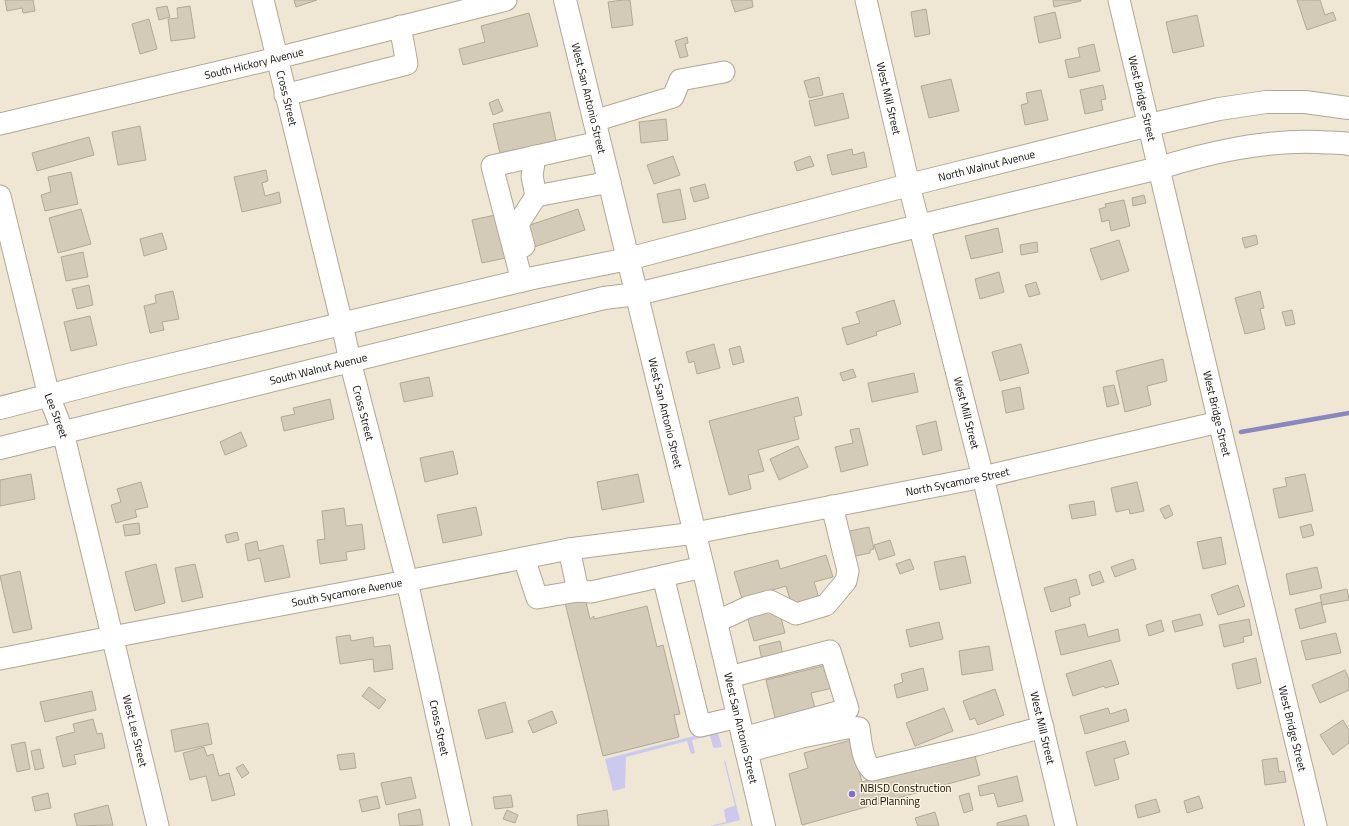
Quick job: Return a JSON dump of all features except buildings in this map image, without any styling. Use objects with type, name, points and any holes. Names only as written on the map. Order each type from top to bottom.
[{"type":"main road","name":"West San Antonio Street","points":[[565,0],[703,567],[764,826]]},
{"type":"main road","name":"North Walnut Avenue","points":[[628,259],[909,185],[1219,109],[1266,102],[1305,102],[1349,108]]},
{"type":"main road","points":[[637,294],[1159,168],[1188,159],[1256,145],[1299,142],[1349,144]]},
{"type":"main road","points":[[0,408],[342,324],[528,280],[628,259]]},
{"type":"main road","name":"South Walnut Avenue","points":[[0,448],[604,298],[637,294]]},
{"type":"street","name":"Cross Street","points":[[263,0],[350,361],[407,582],[461,826]]},
{"type":"street","name":"South Hickory Avenue","points":[[0,124],[277,58],[400,26],[465,5],[506,0]]},
{"type":"street","name":"West Mill Street","points":[[866,0],[909,185],[983,478],[1066,826]]},
{"type":"street","name":"West Bridge Street","points":[[1119,0],[1218,422],[1316,826]]},
{"type":"street","points":[[285,95],[407,64],[400,26]]},
{"type":"street","points":[[594,120],[673,97],[680,80],[724,72]]},
{"type":"street","points":[[528,280],[492,166],[599,142]]},
{"type":"street","points":[[528,280],[518,224],[536,196],[532,176],[535,156]]},
{"type":"street","points":[[536,196],[610,182]]},
{"type":"street","name":"Lee Street","points":[[0,196],[50,396],[63,432],[112,636]]},
{"type":"street","name":"North Sycamore Street","points":[[695,534],[832,506],[983,478],[1218,422]]},
{"type":"street","points":[[716,622],[748,607],[770,601],[796,614],[826,605],[846,581],[848,571],[832,506]]},
{"type":"street","name":"South Sycamore Avenue","points":[[0,659],[112,636],[407,582],[569,549],[695,534]]},
{"type":"street","points":[[569,549],[578,591]]},
{"type":"street","points":[[524,558],[537,598],[578,591],[591,592],[703,567]]},
{"type":"street","points":[[663,576],[700,726],[742,736],[802,737],[852,726],[859,728],[863,751],[868,766],[872,770],[1043,727]]},
{"type":"street","name":"West Lee Street","points":[[112,636],[158,826]]},
{"type":"street","points":[[729,677],[830,651],[848,709],[742,736]]},
{"type":"shaded area","points":[[717,730],[722,747],[713,747],[710,736],[692,740],[695,753],[691,754],[687,741],[626,757],[625,788],[613,791],[605,759]]},
{"type":"shaded area","points":[[725,760],[740,820],[710,826],[726,822],[724,810],[735,806]]},
{"type":"waterway","points":[[1241,432],[1349,413]]},
{"type":"place","name":"NBISD Construction and Planning","points":[[852,794]]}]
